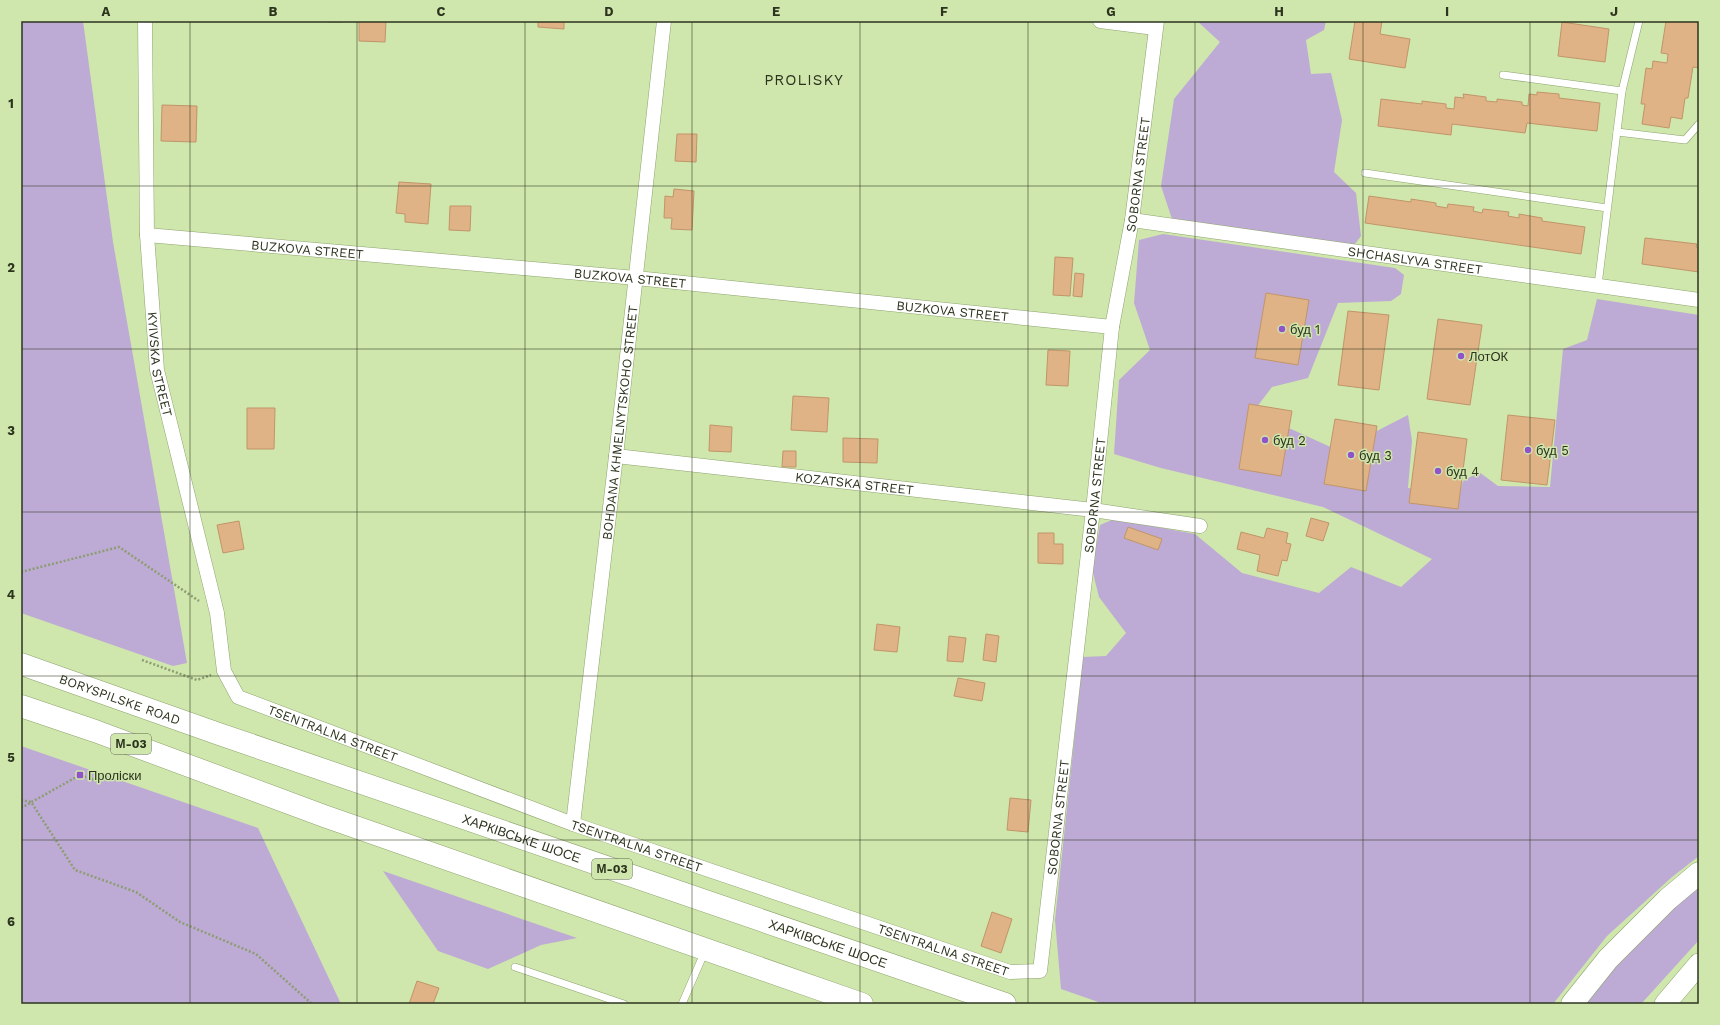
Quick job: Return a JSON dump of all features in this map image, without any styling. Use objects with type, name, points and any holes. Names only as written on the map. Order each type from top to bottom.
[{"type":"highway","name":"BORYSPILSKE ROAD","points":[[21,664],[219,734]]},
{"type":"highway","name":"М-03","points":[[21,706],[240,784],[324,816],[706,948],[862,1004]]},
{"type":"highway","name":"ХАРКІВСЬКЕ ШОСЕ","points":[[219,734],[1005,1004]]},
{"type":"highway","points":[[1572,1004],[1608,959],[1668,899],[1699,873]]},
{"type":"main road","points":[[1665,1004],[1699,964]]},
{"type":"street","name":"KYIVSKA STREET","points":[[145,21],[147,235],[157,370],[217,613],[224,671],[238,697]]},
{"type":"street","name":"BOHDANA KHMELNYTSKOHO STREET","points":[[573,824],[616,456],[664,21]]},
{"type":"street","points":[[1100,21],[1156,25]]},
{"type":"street","name":"SOBORNA STREET","points":[[1040,971],[1093,510],[1112,327],[1132,220],[1156,25]]},
{"type":"street","name":"SHCHASLYVA STREET","points":[[1132,220],[1699,300]]},
{"type":"street","name":"BUZKOVA STREET","points":[[147,235],[636,278],[1112,327]]},
{"type":"street","name":"KOZATSKA STREET","points":[[616,456],[1093,510],[1200,526]]},
{"type":"street","name":"TSENTRALNA STREET","points":[[238,697],[573,824],[1010,972],[1040,971]]},
{"type":"lane","points":[[1598,285],[1622,91],[1639,21]]},
{"type":"lane","points":[[1503,75],[1622,91]]},
{"type":"lane","points":[[1617,132],[1684,140],[1699,124]]},
{"type":"lane","points":[[1365,173],[1607,208]]},
{"type":"lane","points":[[682,1004],[706,948]]},
{"type":"lane","points":[[515,967],[624,1004]]},
{"type":"path","points":[[21,572],[119,547],[217,613]]},
{"type":"path","points":[[142,660],[197,680],[224,671]]},
{"type":"path","points":[[21,808],[80,775],[100,782]]},
{"type":"path","points":[[21,800],[31,802],[75,870],[136,892],[180,922],[256,954],[312,1004]]},
{"type":"shaded area","points":[[21,21],[83,21],[113,242],[187,663],[173,666],[21,613]]},
{"type":"shaded area","points":[[1197,21],[1326,21],[1324,30],[1306,40],[1311,74],[1331,73],[1342,120],[1334,172],[1356,193],[1361,236],[1352,248],[1172,219],[1161,186],[1174,99],[1220,42]]},
{"type":"shaded area","points":[[1163,234],[1395,268],[1404,275],[1401,294],[1391,301],[1338,303],[1308,378],[1272,387],[1247,420],[1291,429],[1359,460],[1369,435],[1408,415],[1412,441],[1408,488],[1459,494],[1463,481],[1479,472],[1498,486],[1550,487],[1563,349],[1587,340],[1597,299],[1699,315],[1699,856],[1672,877],[1607,936],[1553,1004],[1104,1004],[1061,989],[1055,920],[1083,657],[1106,656],[1126,633],[1099,597],[1092,569],[1100,525],[1114,519],[1195,534],[1242,573],[1319,593],[1351,567],[1401,587],[1432,559],[1323,507],[1161,468],[1114,454],[1119,380],[1150,350],[1134,303],[1139,240]]},
{"type":"shaded area","points":[[21,746],[258,828],[341,1004],[21,1004]]},
{"type":"shaded area","points":[[383,871],[577,938],[541,945],[488,969],[438,951]]},
{"type":"shaded area","points":[[1699,883],[1699,940],[1641,1004],[1582,1004],[1616,964]]},
{"type":"building","points":[[342,21],[342,22],[328,22]]},
{"type":"building","points":[[359,21],[386,21],[385,42],[359,41]]},
{"type":"building","points":[[538,21],[564,21],[564,29],[538,27]]},
{"type":"building","points":[[1355,21],[1382,21],[1380,34],[1410,39],[1405,68],[1349,59]]},
{"type":"building","points":[[1666,21],[1699,21],[1699,68],[1693,67],[1688,98],[1685,98],[1682,119],[1671,117],[1669,128],[1642,124],[1645,104],[1641,104],[1646,68],[1652,69],[1653,61],[1667,63],[1668,54],[1661,53]]},
{"type":"building","points":[[1562,22],[1609,29],[1605,62],[1558,56]]},
{"type":"building","points":[[1537,92],[1559,94],[1559,98],[1600,103],[1597,131],[1527,123],[1525,133],[1452,124],[1451,135],[1378,126],[1381,99],[1422,104],[1422,101],[1446,104],[1446,108],[1454,109],[1455,97],[1464,98],[1463,94],[1486,97],[1486,101],[1497,102],[1497,99],[1522,102],[1522,105],[1528,106],[1529,94],[1537,95]]},
{"type":"building","points":[[162,105],[197,106],[196,142],[161,141]]},
{"type":"building","points":[[677,134],[697,134],[696,162],[675,161]]},
{"type":"building","points":[[399,182],[431,184],[428,224],[405,222],[405,214],[396,213]]},
{"type":"building","points":[[674,189],[694,191],[692,230],[671,229],[672,218],[664,218],[665,196],[673,197]]},
{"type":"building","points":[[1369,196],[1411,202],[1411,199],[1436,203],[1436,206],[1447,208],[1448,204],[1474,207],[1473,211],[1482,213],[1483,209],[1509,212],[1508,216],[1519,218],[1519,214],[1542,218],[1542,221],[1585,227],[1581,254],[1365,223]]},
{"type":"building","points":[[450,206],[471,206],[470,231],[449,230]]},
{"type":"building","points":[[1645,238],[1697,244],[1696,247],[1699,248],[1699,272],[1642,264]]},
{"type":"building","points":[[1055,257],[1073,258],[1070,296],[1053,295]]},
{"type":"building","points":[[1075,273],[1084,274],[1082,297],[1073,296]]},
{"type":"building","name":"буд 1","points":[[1266,293],[1309,300],[1298,365],[1255,358]]},
{"type":"building","points":[[1348,311],[1389,315],[1379,390],[1338,385]]},
{"type":"building","points":[[1438,319],[1482,325],[1470,405],[1427,399]]},
{"type":"building","points":[[1048,350],[1070,351],[1068,386],[1046,385]]},
{"type":"building","points":[[793,396],[829,398],[827,432],[791,430]]},
{"type":"building","name":"буд 2","points":[[1249,404],[1292,411],[1281,476],[1239,469]]},
{"type":"building","points":[[247,408],[275,408],[274,449],[247,449]]},
{"type":"building","name":"буд 5","points":[[1508,415],[1555,420],[1547,485],[1501,480]]},
{"type":"building","name":"буд 3","points":[[1335,419],[1377,426],[1366,491],[1324,484]]},
{"type":"building","points":[[710,425],[732,427],[731,452],[709,451]]},
{"type":"building","name":"буд 4","points":[[1418,432],[1467,439],[1458,509],[1409,503]]},
{"type":"building","points":[[843,438],[878,439],[877,463],[843,462]]},
{"type":"building","points":[[783,451],[796,451],[796,467],[782,467]]},
{"type":"building","points":[[1311,518],[1329,523],[1323,541],[1306,536]]},
{"type":"building","points":[[239,521],[244,549],[223,553],[217,525]]},
{"type":"building","points":[[1128,527],[1162,539],[1158,550],[1124,538]]},
{"type":"building","points":[[1267,528],[1288,533],[1286,543],[1291,544],[1287,561],[1282,560],[1278,576],[1257,571],[1260,555],[1237,549],[1241,532],[1264,538]]},
{"type":"building","points":[[1038,533],[1054,533],[1054,544],[1063,544],[1063,564],[1038,563]]},
{"type":"building","points":[[877,624],[900,627],[897,652],[874,650]]},
{"type":"building","points":[[986,634],[999,636],[996,662],[983,660]]},
{"type":"building","points":[[949,636],[966,638],[963,662],[947,661]]},
{"type":"building","points":[[958,678],[985,683],[982,701],[954,696]]},
{"type":"building","points":[[1010,798],[1031,800],[1028,832],[1007,830]]},
{"type":"building","points":[[992,912],[1012,919],[1001,953],[981,946]]},
{"type":"building","points":[[417,981],[439,988],[433,1004],[409,1004]]},
{"type":"place","name":"буд 1","points":[[1282,329]]},
{"type":"place","name":"ЛотОК","points":[[1461,356]]},
{"type":"place","name":"буд 2","points":[[1265,440]]},
{"type":"place","name":"буд 5","points":[[1528,450]]},
{"type":"place","name":"буд 3","points":[[1351,455]]},
{"type":"place","name":"буд 4","points":[[1438,471]]},
{"type":"place","name":"Проліски","points":[[80,775]]},
{"type":"district","name":"PROLISKY","points":[[804,80]]}]
